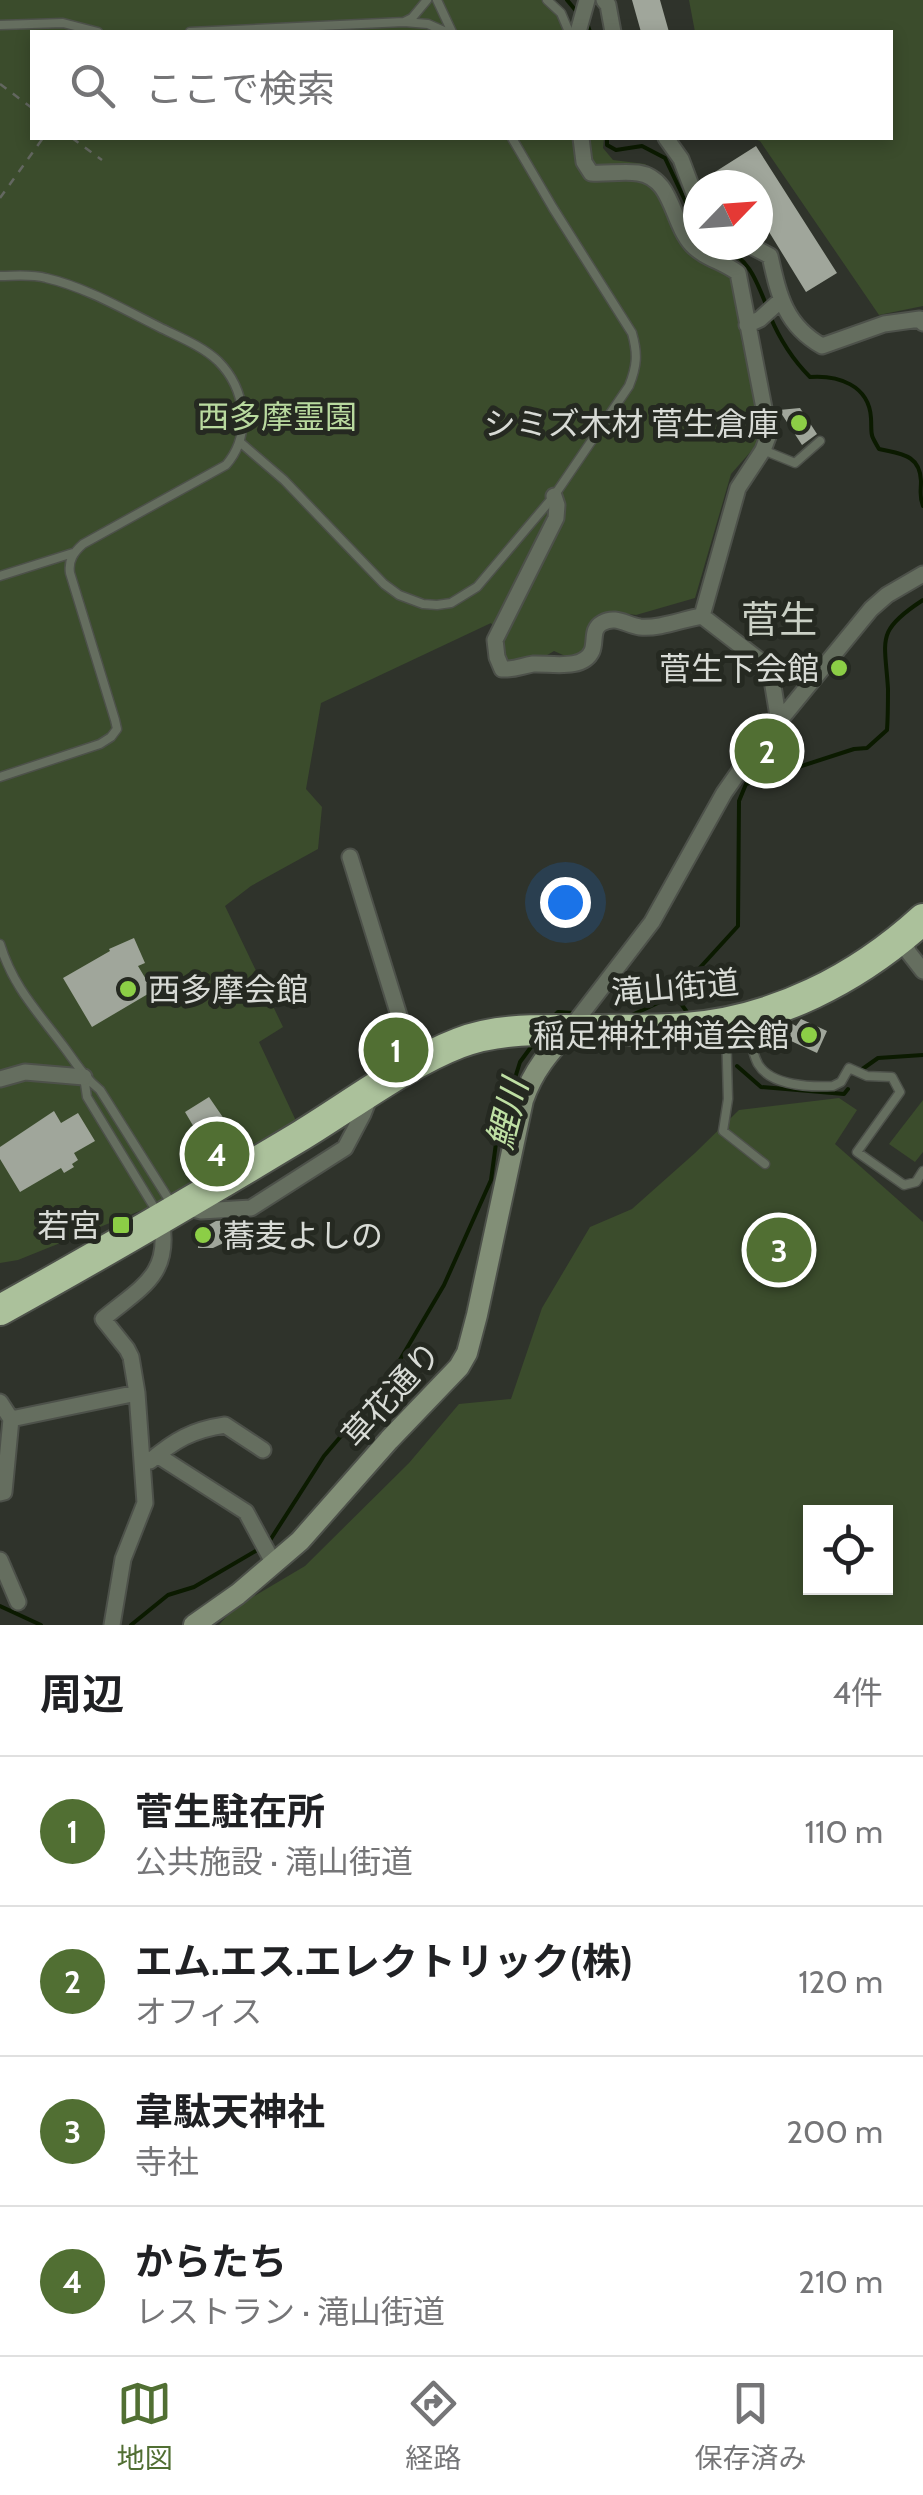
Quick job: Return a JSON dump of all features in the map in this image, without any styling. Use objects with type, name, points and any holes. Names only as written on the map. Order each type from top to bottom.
[{"type":"highway","name":"滝山街道","points":[[0,1310],[173,1212],[414,1064],[461,1042],[490,1034],[559,1028],[684,1028],[736,1021],[791,1004],[849,975],[912,929]]},
{"type":"street","points":[[579,30],[593,0],[608,4],[613,30]]},
{"type":"street","points":[[581,140],[590,173],[640,173],[660,182],[687,240],[738,273],[754,322],[770,434],[738,488],[702,616]]},
{"type":"street","points":[[667,140],[684,170]]},
{"type":"street","points":[[771,260],[780,300],[804,336],[822,346],[884,324],[920,319],[923,322]]},
{"type":"street","points":[[754,322],[780,300]]},
{"type":"street","points":[[554,496],[556,518],[495,640],[502,669],[529,664],[571,664],[586,658],[592,650],[596,628],[603,622],[615,619],[647,627],[702,616],[763,663],[771,674],[779,722]]},
{"type":"street","points":[[559,1028],[588,1002],[652,922],[745,762],[871,609],[923,574]]},
{"type":"street","points":[[350,856],[414,1064]]},
{"type":"street","points":[[912,929],[909,954],[923,972]]},
{"type":"street","name":"草花通り","points":[[194,1625],[300,1541],[459,1367],[474,1326],[523,1100],[530,1079],[559,1028]]},
{"type":"street","points":[[0,1078],[25,1072],[84,1077]]},
{"type":"street","points":[[112,1625],[122,1559],[144,1503],[137,1392],[127,1348],[104,1318],[150,1280],[160,1266],[173,1212]]},
{"type":"street","points":[[11,1419],[137,1392]]},
{"type":"street","points":[[0,1402],[11,1419],[4,1492],[0,1493]]},
{"type":"street","points":[[142,1468],[176,1440],[200,1428],[224,1425],[263,1450]]},
{"type":"street","points":[[157,1455],[246,1512],[272,1560]]},
{"type":"street","points":[[0,1560],[18,1602]]},
{"type":"lane","points":[[404,22],[428,0]]},
{"type":"lane","points":[[437,0],[448,30]]},
{"type":"lane","points":[[547,0],[561,13],[568,30]]},
{"type":"lane","points":[[233,30],[404,22],[444,30]]},
{"type":"lane","points":[[0,25],[63,23],[90,30]]},
{"type":"lane","points":[[240,443],[284,480],[399,595],[423,604],[451,603],[476,587],[554,496],[630,386],[637,366],[632,333],[513,140]]},
{"type":"lane","points":[[0,276],[44,277],[70,286],[200,348],[218,361],[233,380],[241,400],[243,427],[236,454],[226,465],[73,553],[0,576]]},
{"type":"lane","points":[[763,450],[794,462],[820,441]]},
{"type":"lane","points":[[0,777],[100,744],[111,738],[116,729],[70,572],[73,553]]},
{"type":"lane","points":[[0,944],[18,987],[84,1077],[100,1090],[173,1212]]},
{"type":"lane","points":[[736,1021],[724,1131],[765,1164]]},
{"type":"lane","points":[[736,1021],[758,1063],[778,1080],[833,1086],[841,1082],[850,1068],[867,1076],[892,1078],[900,1092],[857,1152],[904,1185],[916,1182],[923,1171]]},
{"type":"lane","points":[[84,1077],[86,1097],[173,1212]]},
{"type":"path","points":[[0,84],[30,106]]},
{"type":"path","points":[[0,198],[42,140]]},
{"type":"path","points":[[75,140],[102,160]]},
{"type":"green space","name":"西多摩霊園","points":[[0,0],[543,0],[572,30],[30,30],[30,140],[604,140],[603,148],[613,160],[645,164],[665,178],[683,216],[683,260],[716,260],[736,279],[741,339],[757,408],[760,441],[731,474],[695,598],[636,615],[615,612],[593,627],[590,648],[572,659],[554,651],[518,665],[506,659],[504,642],[491,623],[321,703],[306,789],[322,807],[318,849],[251,886],[225,906],[283,1027],[259,1042],[297,1123],[157,1204],[18,1260],[0,1263]]},
{"type":"green space","points":[[689,0],[923,0],[923,306],[879,315],[757,140],[893,140],[893,30],[695,30]]},
{"type":"green space","points":[[839,1098],[857,1110],[835,1144],[923,1222],[923,1625],[219,1625],[234,1608],[305,1566],[409,1463],[459,1404],[511,1399],[542,1308],[590,1227],[632,1209],[739,1110]]},
{"type":"green space","points":[[923,1100],[923,1152],[915,1162],[889,1144]]},
{"type":"building","points":[[632,0],[660,0],[668,30],[640,30]]},
{"type":"building","points":[[756,146],[771,170],[718,170]]},
{"type":"building","points":[[773,173],[837,273],[806,292],[773,238]]},
{"type":"building","points":[[800,408],[817,434],[802,445],[779,410]]},
{"type":"building","name":"西多摩会館","points":[[134,938],[145,963],[138,966],[153,991],[92,1027],[63,978]]},
{"type":"building","points":[[801,1019],[827,1031],[817,1053],[785,1035],[791,1023],[796,1026]]},
{"type":"building","points":[[209,1097],[244,1148],[218,1163],[206,1145],[193,1145],[198,1134],[185,1112]]},
{"type":"building","points":[[54,1111],[61,1123],[78,1113],[95,1141],[74,1153],[78,1160],[72,1164],[74,1167],[64,1173],[61,1168],[20,1192],[0,1159],[0,1147]]},
{"type":"building","points":[[232,1220],[250,1253],[232,1239],[213,1248],[198,1248],[198,1243],[194,1243],[194,1233],[216,1221]]},
{"type":"waterway","points":[[567,0],[577,12]]},
{"type":"waterway","points":[[587,23],[589,30]]},
{"type":"waterway","points":[[607,140],[607,145],[616,150],[642,146],[665,158],[683,196]]},
{"type":"waterway","points":[[741,260],[767,307]]},
{"type":"waterway","points":[[770,316],[787,349],[810,377],[841,380],[865,397],[872,436],[879,449],[901,454],[917,465],[923,506]]},
{"type":"waterway","name":"鯉川","points":[[632,1015],[675,995],[738,926],[739,801],[746,784],[867,748],[887,730],[886,637],[897,620],[923,600]]},
{"type":"waterway","points":[[675,995],[689,1015]]},
{"type":"waterway","name":"鯉川","points":[[555,1015],[573,1013]]},
{"type":"waterway","points":[[705,1037],[716,1047]]},
{"type":"waterway","name":"鯉川","points":[[267,1545],[324,1456],[397,1365],[444,1285],[491,1180],[497,1136],[520,1062],[534,1043]]},
{"type":"waterway","points":[[861,1070],[878,1058],[923,1055]]},
{"type":"waterway","points":[[737,1066],[761,1087],[844,1094],[848,1089]]},
{"type":"waterway","name":"鯉川","points":[[131,1625],[168,1595],[194,1587],[259,1549]]},
{"type":"waterway","name":"鯉川","points":[[0,1606],[41,1625]]},
{"type":"place","name":"シミズ木材 菅生倉庫","points":[[799,423]]},
{"type":"place","name":"菅生下会館","points":[[839,668]]},
{"type":"place","name":"エム.エス.エレクトリック(株)","points":[[767,751]]},
{"type":"place","name":"西多摩会館","points":[[128,989]]},
{"type":"place","name":"稲足神社神道会館","points":[[809,1035]]},
{"type":"place","name":"菅生駐在所","points":[[396,1050]]},
{"type":"place","name":"からたち","points":[[217,1154]]},
{"type":"place","name":"若宮","points":[[121,1225]]},
{"type":"place","name":"蕎麦よしの","points":[[203,1235]]},
{"type":"place","name":"韋駄天神社","points":[[779,1250]]},
{"type":"district","name":"菅生","points":[[779,619]]}]
